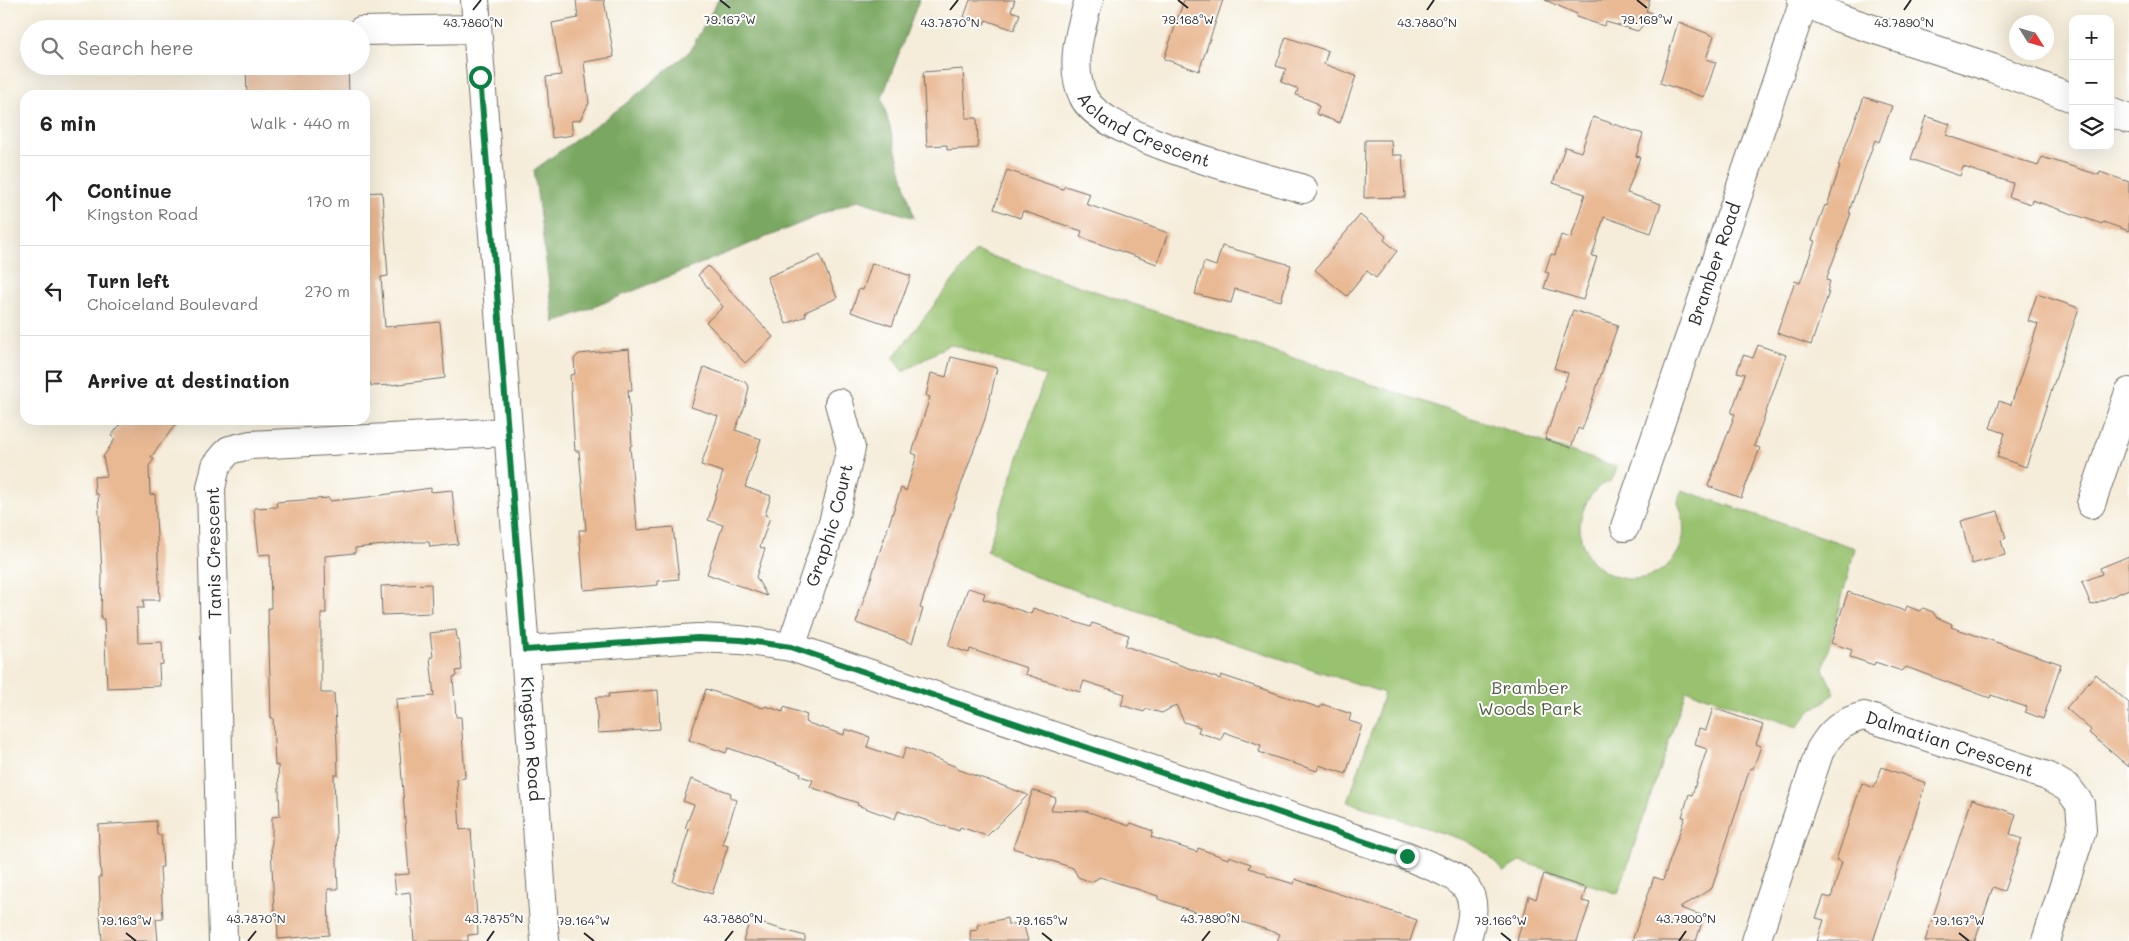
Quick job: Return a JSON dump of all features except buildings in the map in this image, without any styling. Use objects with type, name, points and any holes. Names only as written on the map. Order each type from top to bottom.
[{"type":"street","name":"Kingston Road","points":[[474,0],[525,650],[545,941]]},
{"type":"street","name":"Acland Crescent","points":[[1089,0],[1080,30],[1077,67],[1083,98],[1092,109],[1105,119],[1149,141],[1304,189]]},
{"type":"street","points":[[1802,1],[1839,18],[1992,68],[2069,97]]},
{"type":"street","name":"Bramber Road","points":[[1625,527],[1802,1]]},
{"type":"street","points":[[370,32],[477,29]]},
{"type":"street","points":[[2114,113],[2129,119]]},
{"type":"street","points":[[2091,504],[2129,392]]},
{"type":"street","name":"Graphic Court","points":[[791,647],[833,523],[851,448],[839,403]]},
{"type":"street","name":"Tanis Crescent","points":[[223,941],[212,488],[216,466],[229,450],[250,445],[507,432]]},
{"type":"street","points":[[525,650],[698,638],[741,640],[791,647],[1398,853],[1458,878],[1469,891],[1473,905],[1473,918],[1466,941]]},
{"type":"street","name":"Dalmatian Crescent","points":[[1756,941],[1820,750],[1834,729],[1847,721],[1864,716],[2047,776],[2068,788],[2080,804],[2082,830],[2046,941]]},
{"type":"green space","points":[[718,0],[919,0],[882,98],[914,218],[858,200],[554,323],[534,170],[624,105],[690,51]]},
{"type":"green space","name":"Bramber Woods Park","points":[[976,251],[1617,467],[1612,479],[1600,486],[1589,499],[1582,515],[1580,526],[1583,545],[1591,560],[1603,571],[1618,577],[1635,579],[1651,576],[1666,567],[1678,552],[1684,532],[1678,501],[1682,490],[1855,548],[1823,669],[1835,694],[1810,711],[1797,727],[1686,690],[1618,894],[1521,861],[1503,872],[1489,855],[1467,841],[1348,802],[1384,693],[1033,576],[987,551],[1045,376],[950,344],[903,372],[893,358]]},
{"type":"route","points":[[480,77],[525,650],[698,638],[741,640],[791,647],[1407,856]]}]
